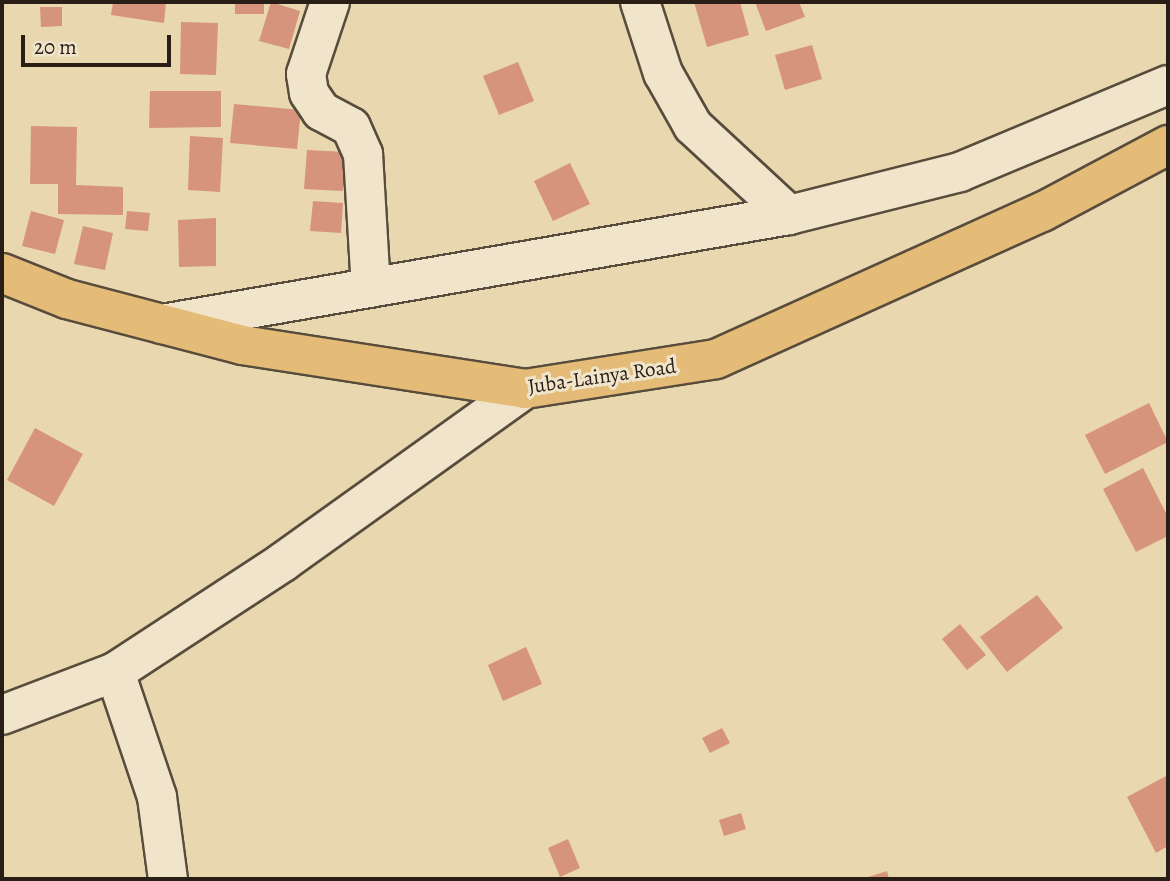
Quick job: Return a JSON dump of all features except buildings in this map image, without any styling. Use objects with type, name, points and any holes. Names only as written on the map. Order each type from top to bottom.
[{"type":"main road","name":"Juba-Lainya Road","points":[[2,273],[67,299],[242,345],[525,389],[716,359],[1042,212],[1168,145]]},
{"type":"street","points":[[330,2],[306,74],[309,93],[321,111],[351,127],[363,154],[371,288]]},
{"type":"street","points":[[639,2],[663,73],[693,126],[789,215]]},
{"type":"street","points":[[163,324],[789,215],[960,172],[1168,85]]},
{"type":"street","points":[[2,715],[115,673],[283,562],[525,389]]},
{"type":"street","points":[[115,673],[157,797],[168,879]]}]
